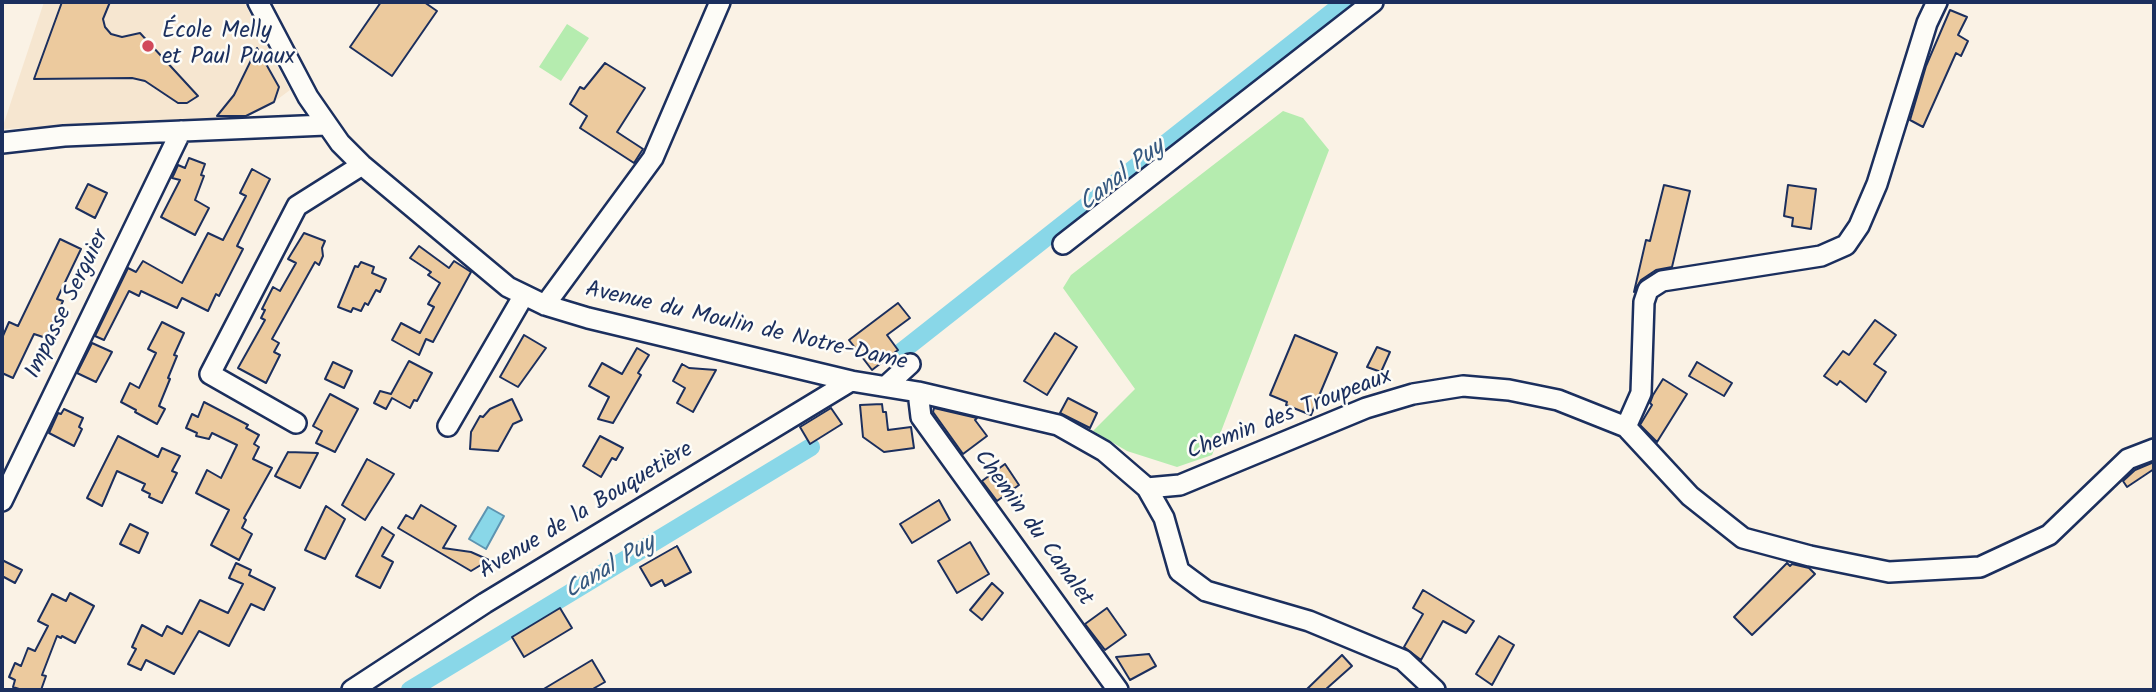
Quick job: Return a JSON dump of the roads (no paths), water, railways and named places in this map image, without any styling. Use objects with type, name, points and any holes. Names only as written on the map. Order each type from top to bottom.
[{"type":"street","name":"Avenue du Moulin de Notre-Dame","points":[[258,2],[308,97],[326,125],[362,165],[492,276],[524,295],[588,318],[851,381],[918,392],[1058,425],[1104,451],[1147,488],[1164,518],[1179,571],[1206,591],[1309,621],[1403,660],[1435,690]]},
{"type":"street","points":[[545,304],[653,158],[720,2]]},
{"type":"street","points":[[1063,244],[1373,2]]},
{"type":"street","points":[[1626,427],[1641,393],[1644,302],[1648,290],[1662,281],[1821,256],[1846,245],[1859,226],[1877,184],[1927,23],[1937,2]]},
{"type":"street","points":[[2,144],[64,136],[326,125]]},
{"type":"street","name":"Impasse Serguier","points":[[2,500],[181,131]]},
{"type":"street","points":[[296,423],[210,374],[297,206],[362,165]]},
{"type":"street","points":[[448,426],[524,295]]},
{"type":"street","points":[[886,386],[910,364]]},
{"type":"street","name":"Avenue de la Bouquetière","points":[[352,690],[485,603],[851,381]]},
{"type":"street","name":"Chemin des Troupeaux","points":[[1147,488],[1180,485],[1366,408],[1413,394],[1463,386],[1509,390],[1558,400],[1626,427],[1690,496],[1743,538],[1810,556],[1889,572],[1980,568],[2049,535],[2128,459],[2154,449]]},
{"type":"street","name":"Chemin du Canalet","points":[[918,392],[921,417],[1118,690]]},
{"type":"water","points":[[488,507],[504,516],[486,549],[469,539]]},
{"type":"waterway","name":"Canal Puy","points":[[901,352],[1345,2]]},
{"type":"waterway","name":"Canal Puy","points":[[410,690],[811,447]]},
{"type":"place","name":"École Melly et Paul Puaux","points":[[148,46]]}]
